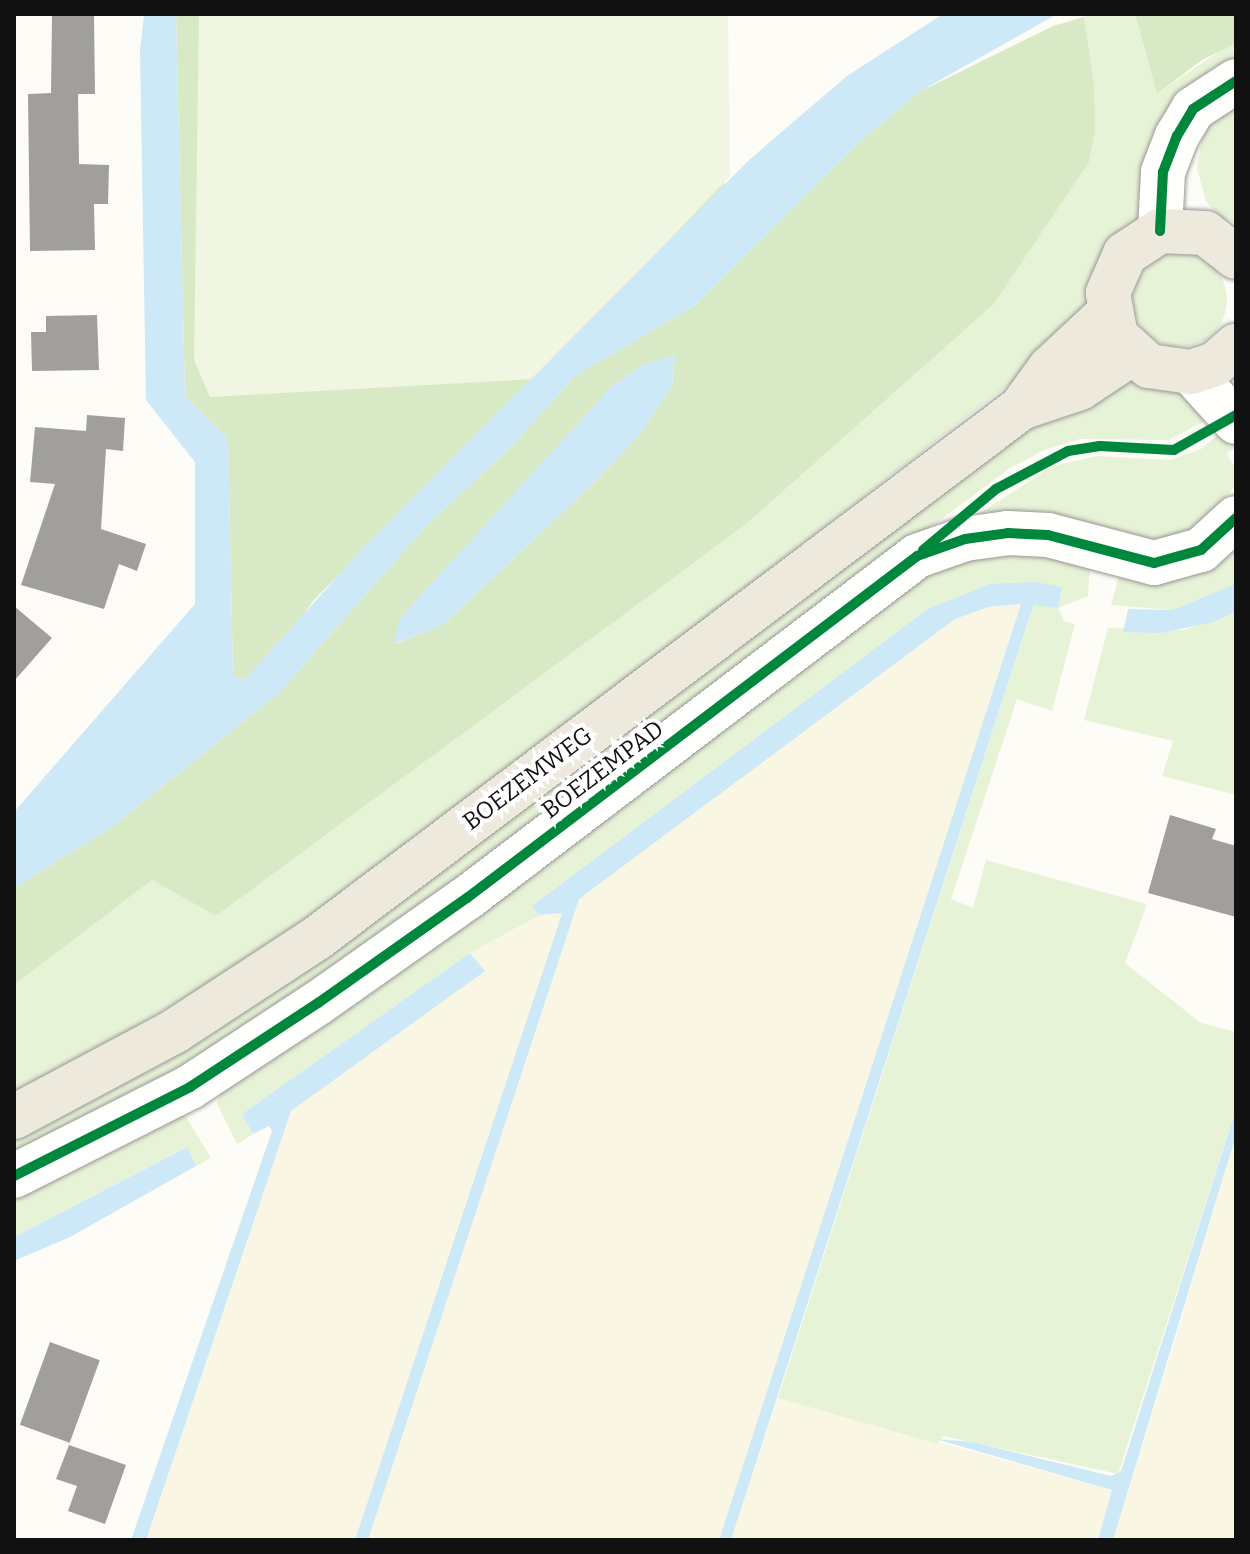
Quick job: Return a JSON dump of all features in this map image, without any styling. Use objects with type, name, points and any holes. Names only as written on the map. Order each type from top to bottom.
[{"type":"main road","points":[[1234,250],[1176,230],[1132,247],[1113,272],[1108,314],[1131,354],[1170,372],[1191,372],[1215,364],[1235,349]]},
{"type":"main road","name":"BOEZEMWEG","points":[[14,1117],[175,1031],[317,938],[1021,408],[1050,368],[1108,314]]},
{"type":"main road","name":"BOEZEMWEG","points":[[1021,408],[1080,388],[1131,354]]},
{"type":"street","points":[[1176,230],[1177,136],[1193,109],[1236,81]]},
{"type":"street","points":[[1191,372],[1236,422]]},
{"type":"street","name":"BOEZEMPAD","points":[[14,1176],[190,1087],[330,994],[467,898],[917,556],[965,539],[1008,533],[1048,535],[1154,563],[1201,550],[1236,518]]},
{"type":"shaded area","points":[[1021,604],[719,1540],[368,1540],[579,899],[955,619],[988,607]]},
{"type":"shaded area","points":[[562,912],[355,1540],[146,1540],[291,1111],[484,971],[470,953],[540,915]]},
{"type":"shaded area","points":[[1236,1135],[1236,1540],[1113,1540],[1175,1340]]},
{"type":"shaded area","points":[[778,1398],[1112,1490],[1098,1540],[731,1540]]},
{"type":"green space","points":[[176,14],[209,14],[719,170],[725,185],[313,601],[289,635],[244,680],[233,675],[228,440],[185,396]]},
{"type":"green space","points":[[199,14],[728,14],[730,176],[537,379],[210,397],[194,360]]},
{"type":"green space","points":[[1093,14],[1135,14],[1157,94],[1228,45],[1236,43],[1236,59],[1216,66],[1177,96],[1139,216],[1090,288],[1079,319],[1052,351],[674,643],[264,949],[70,1067],[14,1094],[14,985],[152,880],[216,916],[745,525],[994,304],[1089,162],[1094,84],[1084,17]]},
{"type":"green space","points":[[1135,14],[1236,14],[1236,43],[1202,60],[1157,94]]},
{"type":"green space","points":[[1084,17],[1094,84],[1095,130],[1089,162],[994,304],[745,525],[216,916],[152,880],[14,985],[14,888],[112,827],[279,693],[427,525],[508,450],[575,376],[694,306],[856,145],[919,92],[1053,26]],"holes":[[[675,356],[672,386],[639,435],[593,484],[444,624],[395,644],[613,385],[646,363]]]},
{"type":"green space","points":[[1236,99],[1236,223],[1219,216],[1206,201],[1197,168],[1204,127]]},
{"type":"green space","points":[[1180,253],[1198,256],[1213,267],[1224,282],[1227,300],[1224,318],[1213,333],[1198,344],[1180,347],[1162,344],[1147,333],[1136,318],[1133,300],[1136,282],[1147,267],[1162,256]]},
{"type":"green space","points":[[1128,380],[1187,394],[1216,415],[1169,440],[1080,439],[1044,450],[1009,469],[248,1032],[14,1163],[14,1139],[53,1121],[1018,434]]},
{"type":"green space","points":[[1226,428],[1236,441],[1236,448],[1227,453],[1232,464],[1236,462],[1236,485],[1200,527],[1150,543],[963,524],[1053,466],[1097,456],[1170,460],[1201,449]]},
{"type":"green space","points":[[1236,538],[1235,585],[1172,610],[1111,605],[1119,576]]},
{"type":"green space","points":[[1033,550],[1090,568],[1088,596],[1058,608],[1064,621],[1075,624],[1052,711],[1017,699],[951,899],[973,908],[986,860],[1147,904],[1125,963],[1201,1023],[1236,1032],[1236,1109],[1118,1474],[943,1436],[938,1444],[778,1398],[1030,615],[1034,605],[1062,587],[926,610],[533,905],[540,915],[470,953],[242,1114],[253,1134],[237,1144],[217,1104],[223,1082],[920,574],[973,556]]},
{"type":"green space","points":[[1236,611],[1236,795],[1162,776],[1173,741],[1084,720],[1108,628],[1184,630]]},
{"type":"green space","points":[[177,1112],[187,1118],[211,1158],[196,1166],[186,1147],[14,1237],[14,1195]]},
{"type":"water","points":[[144,14],[176,14],[185,396],[228,440],[233,675],[244,680],[365,546],[749,160],[847,76],[943,14],[1057,14],[919,92],[856,145],[694,306],[575,376],[508,450],[427,525],[279,693],[112,827],[14,888],[14,812],[195,604],[195,462],[146,400],[140,51]]},
{"type":"water","points":[[675,355],[672,386],[639,435],[593,484],[444,624],[394,644],[400,618],[613,385],[646,363]]},
{"type":"water","points":[[1035,582],[1062,587],[1058,608],[1034,605],[1030,615],[731,1540],[719,1540],[1021,604],[988,607],[955,619],[579,899],[368,1540],[355,1540],[562,913],[540,915],[532,906],[926,610],[990,584]]},
{"type":"water","points":[[1236,584],[1236,611],[1213,622],[1161,633],[1123,632],[1128,609],[1172,610]]},
{"type":"water","points":[[470,953],[485,971],[291,1111],[146,1540],[131,1540],[272,1131],[269,1126],[253,1134],[242,1114]]},
{"type":"water","points":[[1236,1109],[1236,1135],[1113,1540],[1098,1540],[1112,1490],[936,1439],[972,1442],[1111,1476],[1121,1471]]},
{"type":"water","points":[[187,1147],[196,1166],[70,1237],[14,1261],[14,1237]]},
{"type":"building","points":[[52,14],[94,14],[95,94],[78,94],[79,164],[109,165],[108,204],[94,204],[95,250],[30,251],[28,94],[51,93]]},
{"type":"building","points":[[97,315],[99,370],[32,371],[31,332],[46,332],[46,316]]},
{"type":"building","points":[[87,415],[125,418],[123,451],[106,449],[101,529],[146,544],[137,571],[119,564],[104,609],[21,585],[55,484],[30,482],[35,427],[86,431]]},
{"type":"building","points":[[14,606],[52,638],[14,681]]},
{"type":"building","points":[[1170,815],[1216,829],[1212,839],[1236,846],[1236,917],[1148,893]]},
{"type":"building","points":[[50,1342],[100,1360],[70,1443],[20,1425]]},
{"type":"building","points":[[69,1445],[126,1465],[105,1524],[68,1511],[77,1486],[56,1479]]},
{"type":"cycle path","points":[[1160,231],[1163,172],[1177,136],[1193,109],[1236,81]]},
{"type":"cycle path","points":[[923,550],[996,489],[1068,451],[1100,446],[1174,450],[1236,415]]},
{"type":"cycle path","points":[[14,1176],[190,1087],[318,1003],[467,898],[917,556],[965,539],[1008,533],[1048,535],[1154,563],[1201,550],[1236,518]]}]
